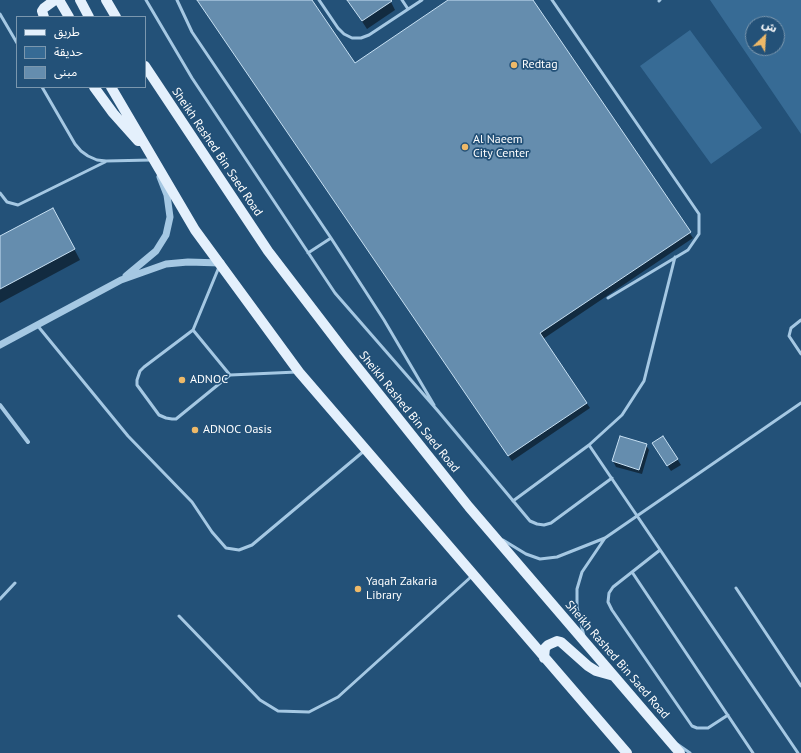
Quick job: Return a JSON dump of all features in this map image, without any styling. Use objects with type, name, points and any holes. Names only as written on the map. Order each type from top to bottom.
[{"type":"main road","points":[[44,16],[42,12],[44,8],[55,0]]},
{"type":"main road","points":[[59,0],[68,16]]},
{"type":"main road","points":[[80,0],[88,16]]},
{"type":"main road","points":[[106,0],[115,16]]},
{"type":"main road","name":"Sheikh Rashed Bin Saed Road","points":[[148,76],[268,251],[343,349],[469,507],[680,753]]},
{"type":"main road","points":[[95,88],[113,113],[154,159]]},
{"type":"main road","points":[[112,88],[195,230],[221,263],[299,372],[627,753]]},
{"type":"main road","points":[[544,658],[545,648],[548,645],[557,641],[561,642],[588,666],[614,676]]},
{"type":"street","points":[[121,280],[156,251],[166,235],[170,217],[166,196],[154,159]]},
{"type":"street","points":[[0,345],[121,280],[166,264],[188,262],[221,263]]},
{"type":"street","points":[[0,405],[28,442]]},
{"type":"lane","points":[[146,0],[192,78],[335,292],[438,411],[530,521],[544,525],[551,523],[612,478]]},
{"type":"lane","points":[[178,0],[192,32],[331,238],[384,320],[438,411]]},
{"type":"lane","points":[[319,0],[338,28],[344,34],[352,38],[361,38],[369,35],[422,0]]},
{"type":"lane","points":[[402,0],[408,9]]},
{"type":"lane","points":[[552,0],[699,214],[699,234],[688,250],[608,298]]},
{"type":"lane","points":[[0,14],[16,41]]},
{"type":"lane","points":[[43,88],[75,144],[81,151],[92,158],[106,161],[154,159]]},
{"type":"lane","points":[[0,193],[7,202],[18,205],[106,161]]},
{"type":"lane","points":[[308,253],[331,238]]},
{"type":"lane","points":[[513,501],[589,445],[622,415],[644,381],[675,257]]},
{"type":"lane","points":[[221,263],[192,330],[140,371],[137,385],[159,415],[166,418],[176,418],[230,375],[299,372]]},
{"type":"lane","points":[[801,320],[791,328],[790,336],[801,354]]},
{"type":"lane","points":[[37,325],[128,436],[192,502],[212,532],[226,548],[239,550],[252,545],[366,450]]},
{"type":"lane","points":[[192,330],[230,375]]},
{"type":"lane","points":[[469,507],[505,542],[526,554],[540,559],[557,557],[605,538],[801,403]]},
{"type":"lane","points":[[589,445],[797,753]]},
{"type":"lane","points":[[586,642],[577,607],[577,589],[582,572],[605,538]]},
{"type":"lane","points":[[660,550],[612,587],[609,593],[608,602],[692,726],[697,728],[708,728],[728,715]]},
{"type":"lane","points":[[632,572],[753,753]]},
{"type":"lane","points":[[179,616],[260,700],[278,711],[309,712],[338,697],[473,575]]},
{"type":"lane","points":[[0,599],[15,582]]},
{"type":"lane","points":[[736,588],[801,686]]},
{"type":"lane","points":[[669,740],[690,753]]},
{"type":"green space","points":[[710,0],[801,0],[801,134],[748,56],[785,56],[785,16],[745,16],[745,52]]},
{"type":"green space","points":[[690,30],[762,128],[711,164],[640,66]]},
{"type":"building","name":"Al Naeem City Center","points":[[197,0],[312,0],[355,63],[448,0],[533,0],[691,232],[540,333],[587,403],[508,456]]},
{"type":"building","points":[[347,0],[391,0],[392,1],[362,21]]},
{"type":"building","points":[[53,208],[75,249],[0,289],[0,236]]},
{"type":"building","points":[[620,436],[647,444],[639,470],[612,461]]},
{"type":"building","points":[[663,436],[678,459],[667,466],[652,443]]},
{"type":"place","name":"Redtag","points":[[514,65]]},
{"type":"place","name":"Al Naeem City Center","points":[[465,147]]},
{"type":"place","name":"ADNOC","points":[[182,380]]},
{"type":"place","name":"ADNOC Oasis","points":[[195,430]]},
{"type":"place","name":"Yaqah Zakaria Library","points":[[358,589]]}]
